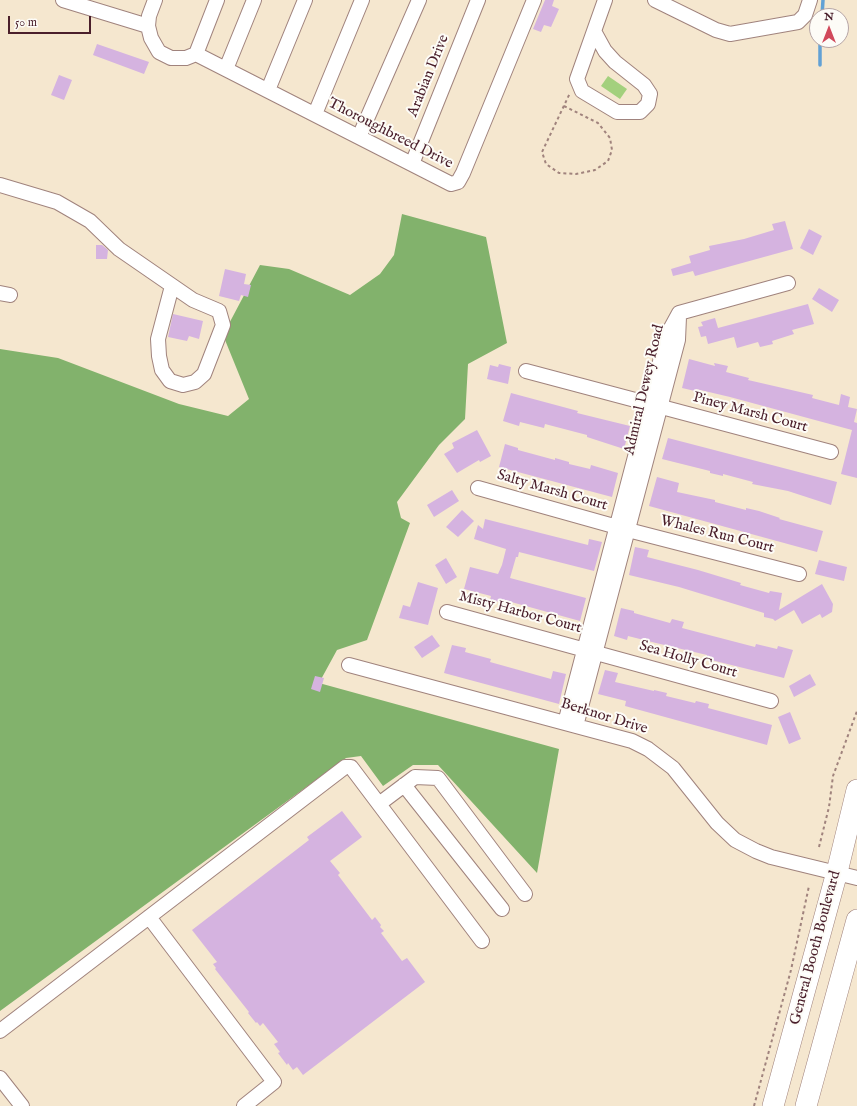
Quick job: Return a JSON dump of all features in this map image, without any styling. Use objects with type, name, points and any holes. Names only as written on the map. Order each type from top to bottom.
[{"type":"highway","name":"General Booth Boulevard","points":[[773,1106],[837,872],[857,790]]},
{"type":"highway","points":[[806,1106],[857,920]]},
{"type":"street","points":[[63,0],[97,5],[148,26]]},
{"type":"street","points":[[155,0],[148,16],[148,26],[151,38],[159,52],[172,58],[186,58],[196,54],[217,0]]},
{"type":"street","points":[[226,69],[254,0]]},
{"type":"street","points":[[268,90],[305,0]]},
{"type":"street","points":[[315,114],[362,0]]},
{"type":"street","points":[[359,137],[419,0]]},
{"type":"street","name":"Arabian Drive","points":[[412,164],[478,0]]},
{"type":"street","name":"Thoroughbreed Drive","points":[[196,54],[451,184],[458,182],[463,173],[534,0]]},
{"type":"street","points":[[594,30],[605,51],[614,62],[644,86],[650,94],[648,104],[640,112],[617,112],[582,91],[577,79],[594,30],[605,0]]},
{"type":"street","points":[[655,0],[716,30],[730,34],[798,22],[805,15],[810,0]]},
{"type":"street","points":[[0,184],[57,202],[70,209],[90,221],[119,249],[172,286],[192,300],[219,310],[223,325],[204,374],[196,382],[183,385],[170,381],[162,370],[159,356],[158,339],[172,286]]},
{"type":"street","name":"Admiral Dewey Road","points":[[570,724],[654,405],[678,340],[680,313],[788,283]]},
{"type":"street","name":"Piney Marsh Court","points":[[526,371],[831,452]]},
{"type":"street","name":"Salty Marsh Court","points":[[478,488],[622,529]]},
{"type":"street","name":"Whales Run Court","points":[[622,529],[799,574]]},
{"type":"street","name":"Misty Harbor Court","points":[[447,612],[590,650]]},
{"type":"street","name":"Sea Holly Court","points":[[590,650],[771,701]]},
{"type":"street","name":"Berknor Drive","points":[[349,665],[613,735],[648,749],[673,768],[717,823],[735,840],[771,857],[857,878]]},
{"type":"street","points":[[0,1031],[345,767],[351,766],[482,942]]},
{"type":"street","points":[[379,804],[415,777],[438,778],[525,894]]},
{"type":"street","points":[[404,785],[502,909]]},
{"type":"street","points":[[149,917],[274,1082],[244,1106]]},
{"type":"street","points":[[0,1078],[22,1106]]},
{"type":"path","points":[[564,106],[598,123],[610,138],[612,150],[608,161],[595,170],[576,174],[559,173],[546,164],[542,152],[564,106],[577,79]]},
{"type":"path","points":[[819,848],[829,806],[834,776],[857,711]]},
{"type":"path","points":[[754,1106],[791,970],[809,886]]},
{"type":"green space","points":[[608,76],[627,89],[620,99],[601,86]]},
{"type":"green space","points":[[402,214],[486,237],[507,343],[468,364],[465,419],[439,445],[397,502],[401,518],[410,523],[367,640],[337,650],[319,683],[559,749],[537,873],[438,765],[413,765],[383,786],[361,756],[346,758],[0,1011],[0,349],[58,358],[179,404],[228,416],[249,399],[223,335],[260,265],[289,269],[350,295],[380,274],[394,255]]},
{"type":"building","points":[[545,0],[554,0],[552,6],[559,9],[551,27],[544,25],[541,32],[533,29]]},
{"type":"building","points":[[97,44],[149,62],[144,74],[93,55]]},
{"type":"building","points":[[59,75],[72,80],[64,100],[51,95]]},
{"type":"building","points":[[785,221],[793,249],[695,276],[693,271],[673,276],[671,269],[691,263],[689,256],[710,250],[709,246],[744,239],[774,230],[772,224]]},
{"type":"building","points":[[809,229],[822,236],[813,255],[800,248]]},
{"type":"building","points":[[96,245],[102,245],[108,250],[107,259],[96,259]]},
{"type":"building","points":[[225,269],[246,274],[244,284],[251,285],[248,297],[241,295],[239,301],[219,296]]},
{"type":"building","points":[[819,288],[839,300],[832,312],[812,299]]},
{"type":"building","points":[[808,304],[814,324],[792,330],[794,334],[772,341],[773,344],[760,347],[758,342],[737,348],[734,337],[708,344],[706,336],[701,337],[698,327],[703,326],[701,322],[715,318],[718,328]]},
{"type":"building","points":[[173,314],[203,321],[199,339],[189,336],[187,341],[168,337]]},
{"type":"building","points":[[689,359],[715,366],[714,363],[728,366],[726,372],[749,378],[748,380],[813,395],[812,398],[839,405],[841,394],[850,397],[848,407],[857,409],[854,422],[857,423],[857,478],[841,474],[852,430],[730,397],[696,389],[695,391],[682,388]]},
{"type":"building","points":[[499,364],[511,367],[508,384],[487,379],[490,365],[498,367]]},
{"type":"building","points":[[511,393],[578,411],[577,413],[630,426],[624,449],[587,437],[587,435],[545,424],[544,428],[520,422],[519,426],[503,421]]},
{"type":"building","points":[[477,430],[491,456],[480,462],[479,460],[457,473],[444,454],[454,448],[452,443]]},
{"type":"building","points":[[668,438],[837,482],[831,505],[788,491],[752,484],[753,482],[723,474],[723,476],[710,473],[710,471],[662,459]]},
{"type":"building","points":[[505,444],[518,448],[518,450],[555,460],[555,458],[569,462],[569,464],[590,469],[591,465],[618,473],[612,497],[499,467]]},
{"type":"building","points":[[657,477],[679,483],[677,492],[715,500],[715,502],[746,510],[746,508],[759,511],[780,518],[779,519],[823,531],[817,552],[649,506]]},
{"type":"building","points":[[452,490],[459,501],[434,517],[427,505]]},
{"type":"building","points":[[462,510],[474,521],[458,537],[446,527]]},
{"type":"building","points":[[485,519],[588,545],[589,539],[602,542],[594,571],[519,552],[510,578],[586,598],[580,621],[504,600],[503,603],[490,600],[491,596],[464,589],[470,567],[498,574],[502,565],[506,549],[474,539],[478,525],[483,529]]},
{"type":"building","points":[[635,547],[649,550],[647,557],[698,570],[741,583],[740,585],[769,593],[770,591],[782,593],[779,610],[822,584],[833,604],[832,612],[822,618],[820,614],[802,624],[794,610],[775,621],[764,617],[764,613],[679,587],[629,575]]},
{"type":"building","points":[[446,558],[457,577],[446,584],[435,565]]},
{"type":"building","points":[[819,560],[847,567],[844,581],[815,574]]},
{"type":"building","points":[[418,582],[438,588],[428,625],[399,618],[403,605],[410,607]]},
{"type":"building","points":[[621,608],[670,623],[672,619],[684,622],[682,628],[755,647],[756,644],[777,649],[778,646],[793,650],[784,678],[707,659],[707,655],[628,636],[627,640],[614,636]]},
{"type":"building","points":[[432,635],[440,646],[422,658],[414,647]]},
{"type":"building","points":[[452,645],[466,648],[465,652],[491,659],[490,662],[551,679],[553,671],[566,674],[559,704],[444,673]]},
{"type":"building","points":[[605,670],[618,673],[615,682],[667,693],[666,696],[695,703],[696,701],[709,704],[708,708],[772,725],[767,745],[625,706],[626,701],[598,694]]},
{"type":"building","points":[[810,674],[816,685],[794,697],[789,686]]},
{"type":"building","points":[[315,676],[324,678],[320,692],[311,689]]},
{"type":"building","points":[[790,712],[801,739],[789,744],[778,717]]},
{"type":"building","points":[[342,811],[362,837],[330,861],[340,873],[338,875],[372,920],[375,917],[381,925],[380,927],[384,931],[381,933],[402,961],[407,958],[425,982],[303,1075],[297,1067],[293,1070],[288,1063],[287,1065],[278,1053],[280,1052],[274,1044],[278,1042],[263,1023],[260,1026],[248,1013],[249,1012],[215,969],[216,968],[213,964],[217,962],[192,930],[309,840],[307,837]]},
{"type":"waterway","points":[[822,8],[823,0]]},
{"type":"waterway","points":[[820,48],[820,65]]}]
